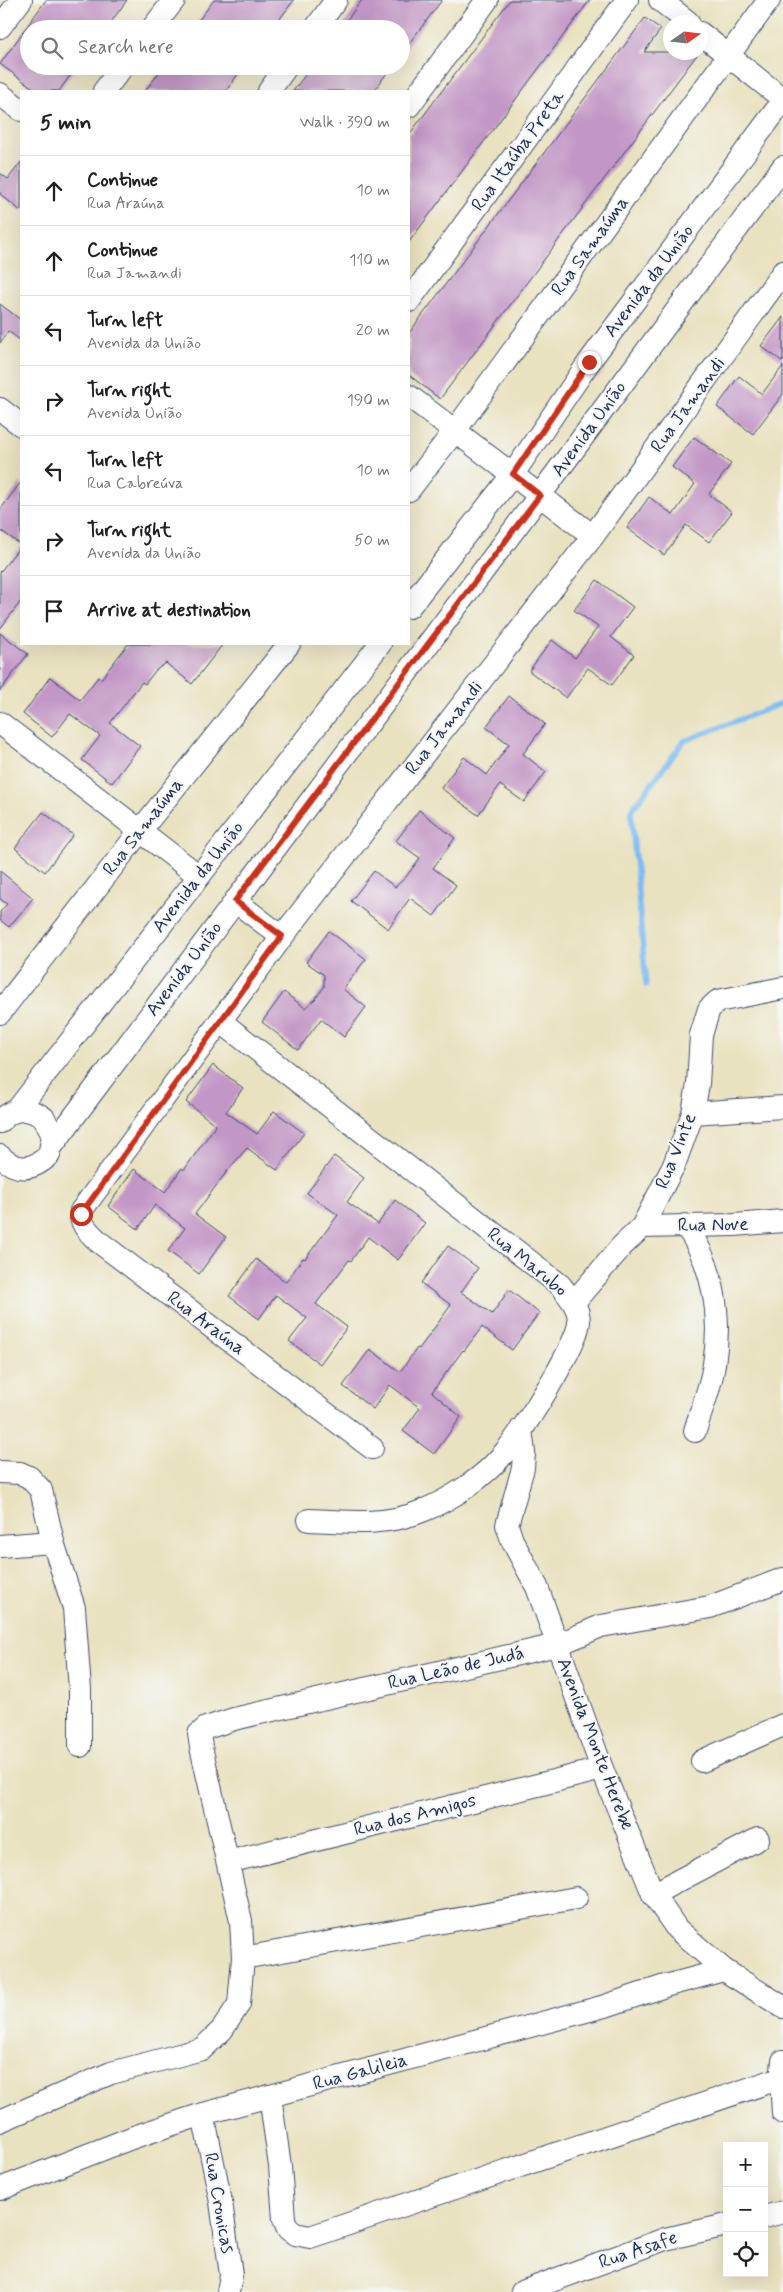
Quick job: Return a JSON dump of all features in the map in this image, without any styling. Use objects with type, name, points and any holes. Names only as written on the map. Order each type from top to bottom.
[{"type":"street","points":[[0,27],[21,0]]},
{"type":"street","points":[[159,20],[174,0]]},
{"type":"street","points":[[322,20],[336,0]]},
{"type":"street","points":[[410,105],[487,0]]},
{"type":"street","name":"Rua Itaúba Preta","points":[[410,300],[627,0]]},
{"type":"street","points":[[660,0],[679,15]]},
{"type":"street","name":"Rua Samaúma","points":[[410,489],[456,429],[769,0]]},
{"type":"street","points":[[708,39],[783,100]]},
{"type":"street","points":[[105,90],[116,75]]},
{"type":"street","points":[[270,90],[281,75]]},
{"type":"street","points":[[0,94],[20,109]]},
{"type":"street","name":"Avenida da União","points":[[410,606],[513,474],[589,362],[783,100]]},
{"type":"street","name":"Avenida União","points":[[52,1146],[540,495],[783,167]]},
{"type":"street","name":"Rua Jamandi","points":[[104,1182],[282,936],[593,536],[783,272]]},
{"type":"street","points":[[410,397],[456,429],[593,536]]},
{"type":"street","points":[[0,409],[20,424]]},
{"type":"street","name":"Rua Samaúma","points":[[0,1013],[140,831],[288,645]]},
{"type":"street","name":"Avenida da União","points":[[8,1116],[379,645]]},
{"type":"street","points":[[0,723],[199,876]]},
{"type":"street","points":[[235,901],[282,936]]},
{"type":"street","name":"Rua Vinte","points":[[574,1302],[622,1246],[642,1227],[674,1165],[693,1113],[698,1084],[701,1035],[709,1009],[718,1001],[783,988]]},
{"type":"street","name":"Rua Marubo","points":[[220,1021],[560,1285],[574,1302],[580,1319],[579,1331],[565,1360],[505,1453],[481,1475],[444,1501],[420,1512],[385,1521],[309,1520]]},
{"type":"street","points":[[693,1113],[783,1107]]},
{"type":"street","name":"Avenida da União","points":[[8,1116],[26,1110],[44,1118],[53,1136],[52,1146]]},
{"type":"street","points":[[0,1156],[14,1166],[33,1167],[48,1155],[52,1146]]},
{"type":"street","name":"Rua Araúna","points":[[104,1182],[81,1214],[84,1226],[98,1242],[372,1448]]},
{"type":"street","name":"Rua Nove","points":[[642,1227],[735,1225],[783,1221]]},
{"type":"street","points":[[685,1225],[699,1244],[711,1279],[717,1318],[714,1365],[695,1431]]},
{"type":"street","name":"Avenida Monte Herebe","points":[[520,1429],[524,1453],[522,1468],[507,1525],[512,1540],[537,1587],[602,1769],[653,1894],[677,1929],[724,1970],[783,2007]]},
{"type":"street","points":[[0,1472],[20,1473],[30,1477],[41,1490],[53,1542],[74,1608],[80,1690],[80,1746]]},
{"type":"street","points":[[0,1546],[53,1542]]},
{"type":"street","name":"Rua Leão de Judá","points":[[228,1862],[201,1747],[199,1734],[206,1728],[234,1719],[557,1645],[601,1626],[710,1607],[783,1579]]},
{"type":"street","points":[[702,1762],[783,1725]]},
{"type":"street","name":"Rua dos Amigos","points":[[228,1862],[602,1769]]},
{"type":"street","points":[[653,1894],[758,1838]]},
{"type":"street","points":[[0,2121],[111,2073],[202,2049],[222,2030],[239,2004],[243,1958],[241,1921],[228,1862]]},
{"type":"street","points":[[243,1958],[576,1898]]},
{"type":"street","name":"Rua Galileia","points":[[0,2189],[134,2137],[203,2114],[606,2006],[665,1986],[724,1970]]},
{"type":"street","points":[[270,2096],[280,2166],[284,2219],[288,2229],[295,2234],[310,2237],[782,2070],[783,2113]]},
{"type":"street","name":"Rua Cronicas","points":[[203,2114],[221,2202],[232,2275],[228,2292]]},
{"type":"street","points":[[768,2216],[783,2212]]},
{"type":"street","name":"Rua Asafe","points":[[522,2292],[665,2239],[723,2226]]},
{"type":"building","points":[[46,0],[127,0],[113,20],[32,20]]},
{"type":"building","points":[[214,0],[294,0],[279,20],[199,20]]},
{"type":"building","points":[[362,0],[442,0],[410,42],[410,20],[347,20]]},
{"type":"building","points":[[510,0],[590,0],[410,241],[410,134]]},
{"type":"building","points":[[645,18],[661,29],[644,52],[663,52],[663,60],[693,60],[440,399],[410,376],[410,332]]},
{"type":"building","points":[[20,36],[20,75],[71,75],[60,90],[36,90],[0,64]]},
{"type":"building","points":[[157,75],[238,75],[227,90],[146,90]]},
{"type":"building","points":[[305,75],[386,75],[375,90],[294,90]]},
{"type":"building","points":[[20,163],[20,210],[0,194],[0,173],[8,179]]},
{"type":"building","points":[[0,304],[20,319],[20,340],[8,331],[0,343]]},
{"type":"building","points":[[783,317],[783,362],[761,346]]},
{"type":"building","points":[[783,366],[783,394],[753,434],[717,407],[739,376],[762,394]]},
{"type":"building","points":[[694,437],[731,464],[709,494],[732,512],[709,542],[686,525],[664,555],[627,528],[649,497],[673,515],[695,484],[672,467]]},
{"type":"building","points":[[20,483],[20,544],[0,530],[0,510]]},
{"type":"building","points":[[20,546],[20,602],[0,629],[0,572]]},
{"type":"building","points":[[597,580],[633,607],[611,637],[634,655],[612,685],[588,668],[566,698],[529,671],[552,640],[575,658],[598,627],[574,610]]},
{"type":"building","points":[[0,633],[28,654],[0,691]]},
{"type":"building","points":[[127,645],[222,645],[192,684],[166,663],[156,670],[145,684],[142,682],[110,723],[140,746],[112,783],[82,760],[100,736],[70,714],[52,737],[23,714],[50,677],[80,700],[98,677],[101,679]]},
{"type":"building","points":[[509,696],[545,724],[523,754],[546,772],[524,802],[500,785],[478,815],[441,788],[464,757],[487,775],[509,744],[486,727]]},
{"type":"building","points":[[419,810],[455,838],[433,868],[456,885],[434,916],[410,898],[388,929],[351,901],[374,871],[395,887],[405,878],[420,858],[396,841]]},
{"type":"building","points":[[43,812],[73,835],[45,872],[15,848]]},
{"type":"building","points":[[0,871],[33,898],[9,927],[0,920],[0,912],[7,904],[0,899]]},
{"type":"building","points":[[329,931],[366,959],[343,989],[366,1007],[344,1037],[321,1019],[298,1050],[262,1022],[284,992],[305,1008],[324,987],[324,975],[306,962]]},
{"type":"building","points":[[213,1065],[243,1088],[226,1112],[257,1134],[274,1111],[304,1133],[277,1170],[247,1148],[195,1214],[226,1237],[199,1274],[168,1251],[185,1228],[155,1205],[138,1229],[108,1206],[134,1169],[165,1192],[182,1168],[184,1170],[216,1125],[186,1102]]},
{"type":"building","points":[[334,1156],[364,1178],[347,1202],[378,1224],[395,1200],[425,1223],[398,1260],[368,1237],[316,1304],[347,1327],[320,1364],[289,1341],[307,1318],[276,1295],[259,1319],[229,1296],[256,1259],[286,1282],[338,1215],[307,1193]]},
{"type":"building","points":[[448,1246],[478,1268],[461,1292],[492,1314],[509,1290],[539,1313],[512,1350],[482,1327],[463,1350],[432,1392],[461,1417],[434,1454],[403,1431],[420,1408],[390,1385],[373,1409],[343,1386],[370,1349],[400,1372],[417,1348],[419,1349],[451,1305],[421,1283]]},
{"type":"waterway","points":[[646,985],[631,811],[684,741],[783,703]]},
{"type":"route","points":[[81,1214],[81,1211],[282,936],[235,901],[540,495],[513,474],[589,362]]}]
